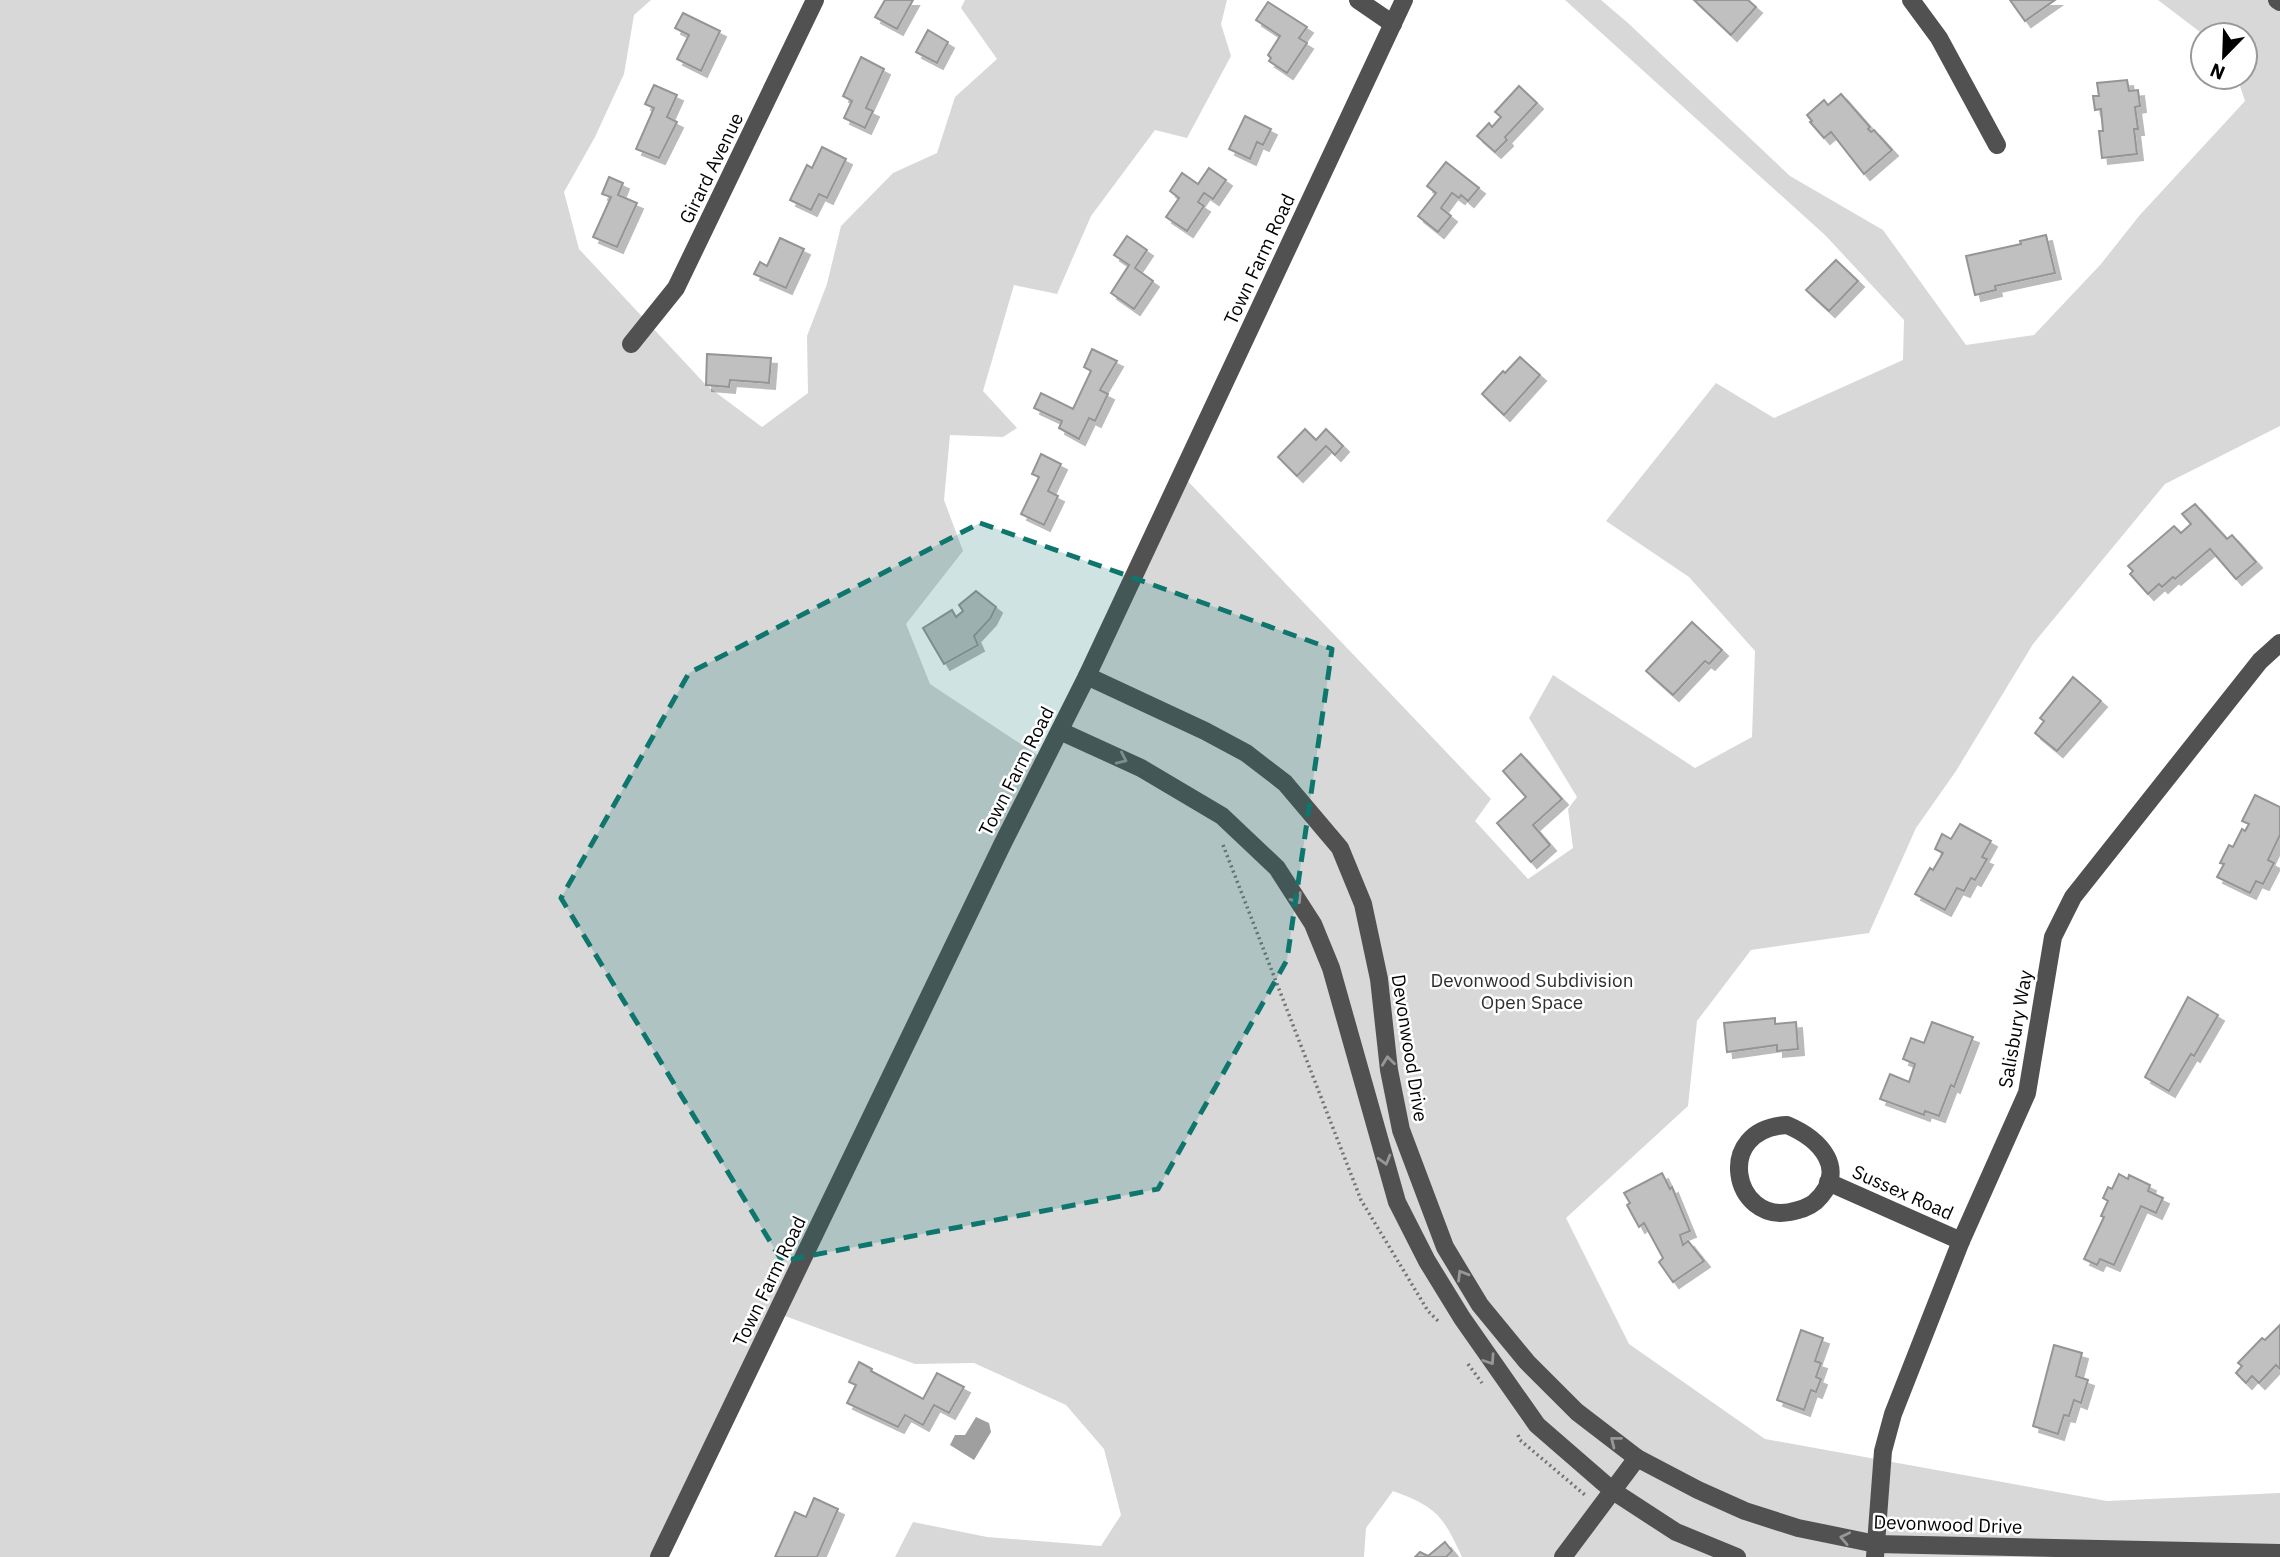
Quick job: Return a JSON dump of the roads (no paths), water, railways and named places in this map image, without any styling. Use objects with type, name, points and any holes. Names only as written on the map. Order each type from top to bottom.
[{"type":"street","name":"Girard Avenue","points":[[631,344],[676,288],[815,0]]},
{"type":"street","points":[[1358,0],[1393,24]]},
{"type":"street","name":"Town Farm Road","points":[[659,1557],[1002,845],[1087,676],[1404,0]]},
{"type":"street","points":[[1911,0],[1939,38],[1997,145]]},
{"type":"street","name":"Salisbury Way","points":[[1876,1551],[1886,1439],[1961,1241],[2027,1093],[2053,937],[2073,897],[2260,661],[2280,643]]},
{"type":"street","name":"Devonwood Drive","points":[[1087,676],[1246,753],[1285,783],[1340,848],[1363,904],[1379,979],[1389,1070],[1401,1130],[1445,1247],[1480,1305],[1527,1362],[1577,1412],[1637,1458],[1745,1511],[1876,1551],[2280,1553]]},
{"type":"street","points":[[1060,731],[1141,768],[1222,816],[1277,869],[1313,924],[1331,968],[1397,1202],[1427,1261],[1462,1318],[1537,1425],[1613,1491],[1676,1532],[1737,1557]]},
{"type":"street","name":"Sussex Road","points":[[1787,1125],[1813,1139],[1824,1150],[1831,1166],[1828,1182],[1815,1201],[1801,1210],[1785,1213],[1769,1211],[1747,1195],[1739,1181],[1741,1154],[1758,1131],[1787,1125]]},
{"type":"street","name":"Sussex Road","points":[[1828,1182],[1961,1241]]},
{"type":"street","points":[[1563,1557],[1637,1458]]},
{"type":"park label","name":"Devonwood Subdivision Open Space","points":[[1532,991]]}]
